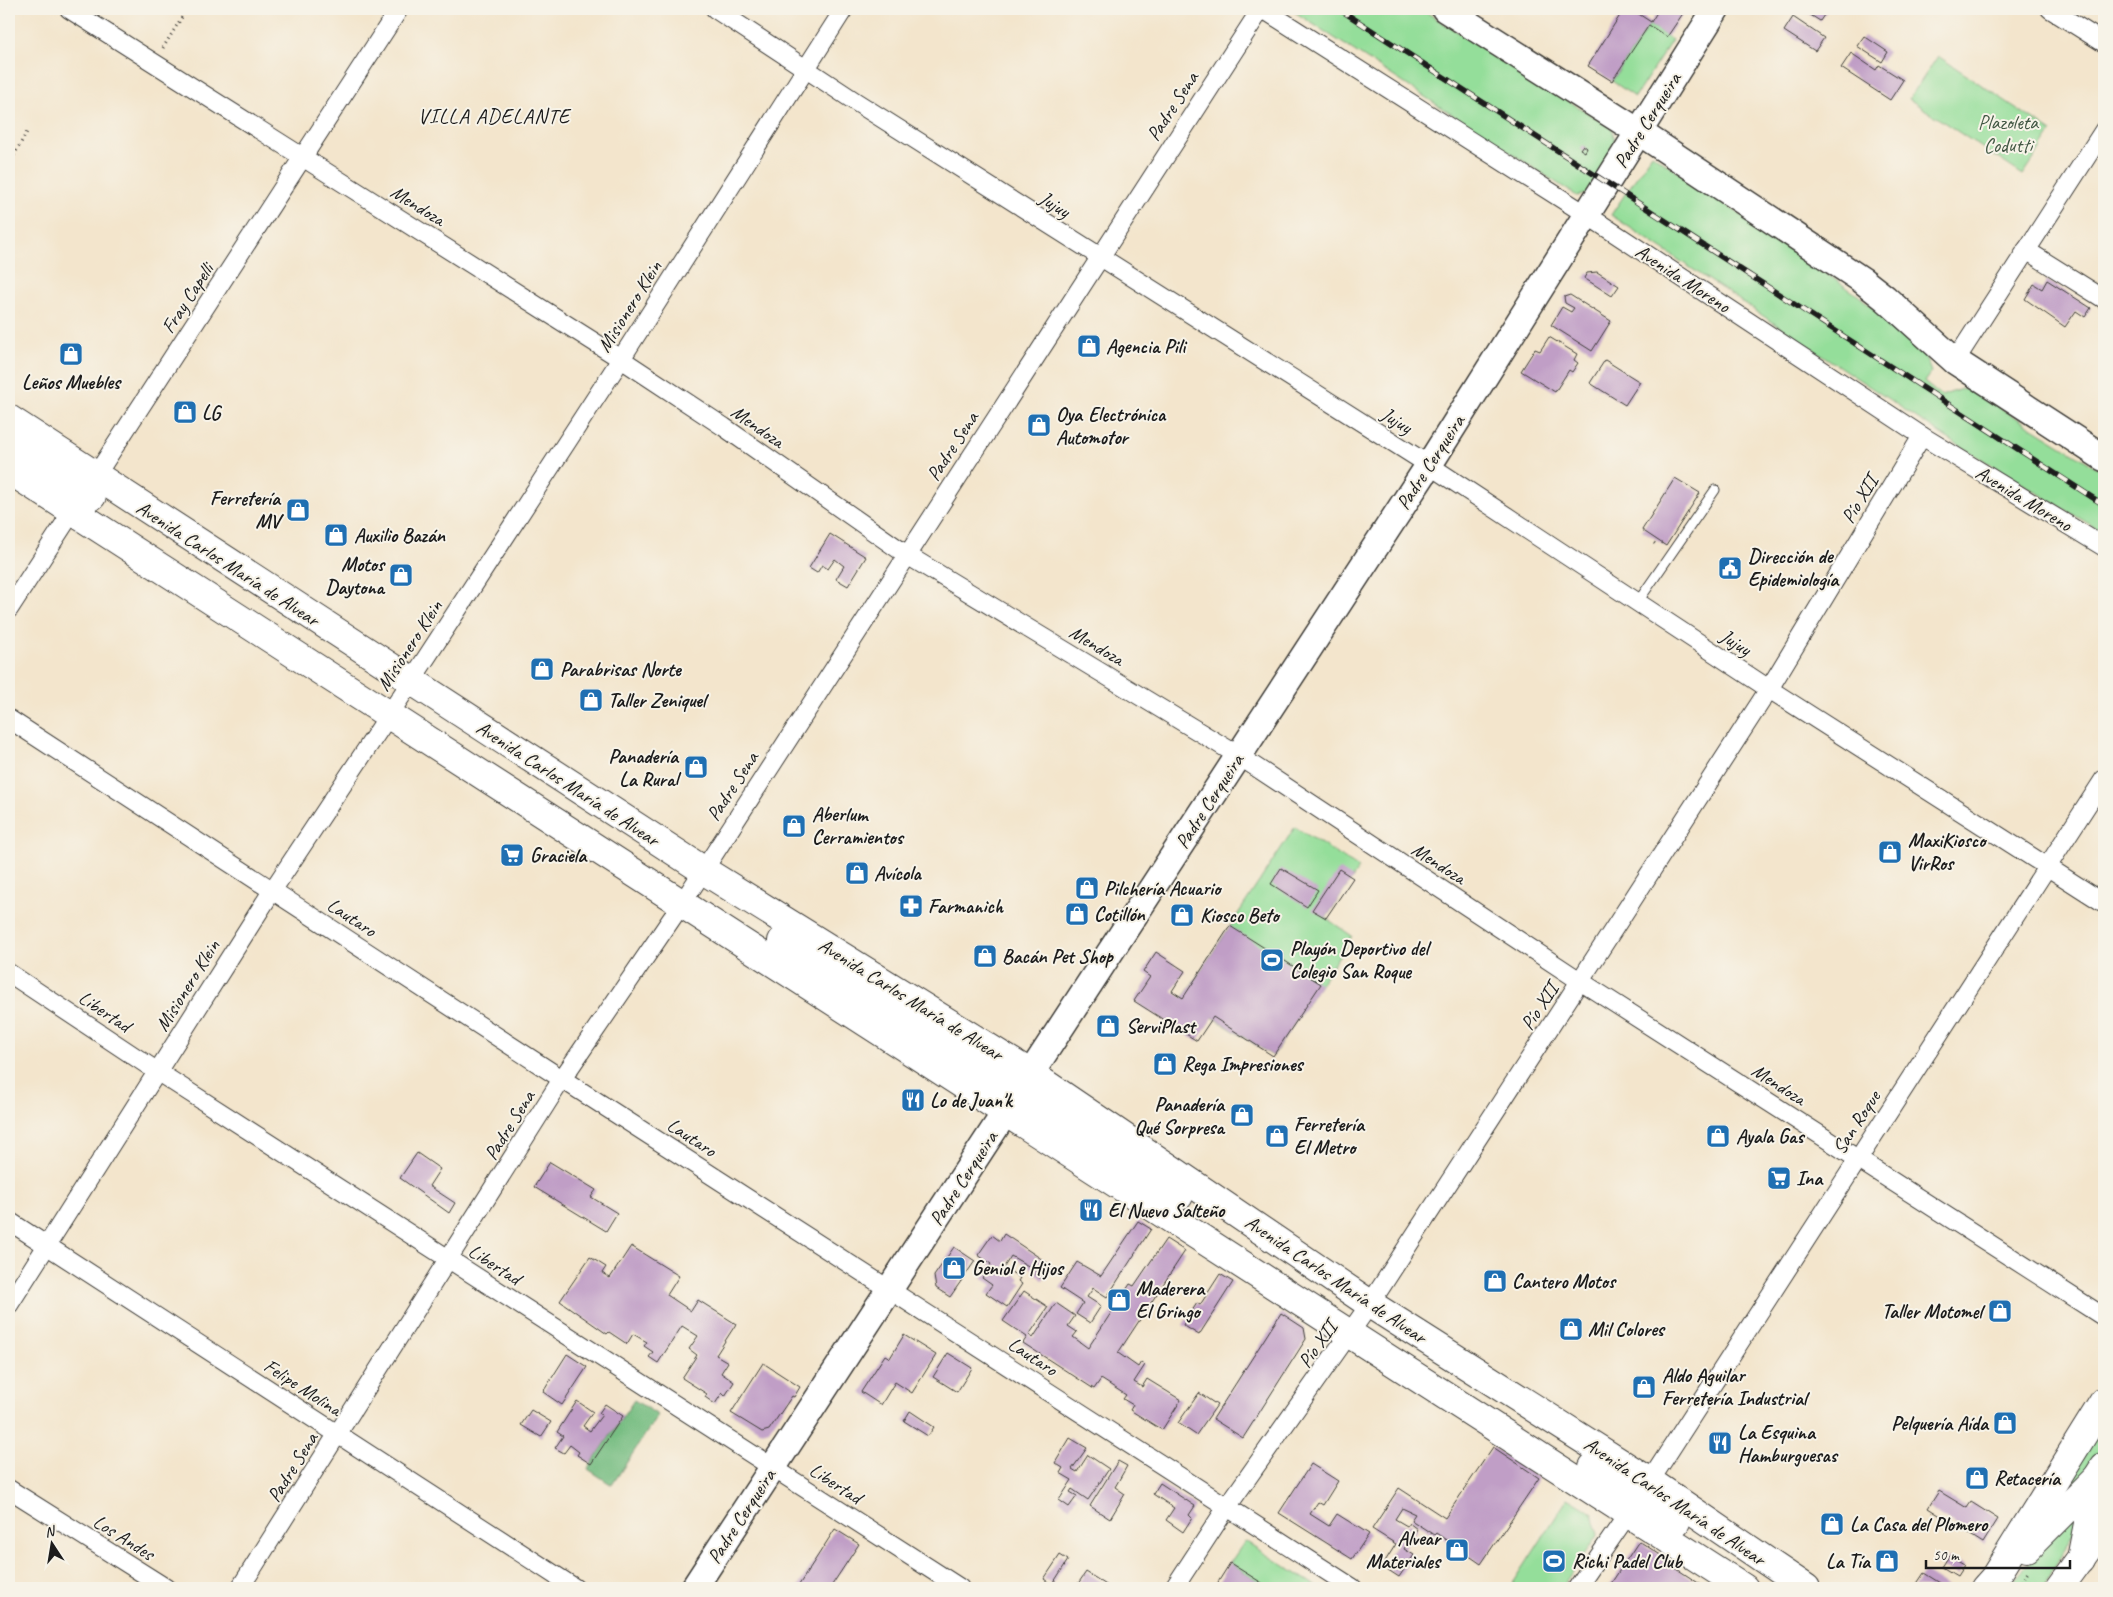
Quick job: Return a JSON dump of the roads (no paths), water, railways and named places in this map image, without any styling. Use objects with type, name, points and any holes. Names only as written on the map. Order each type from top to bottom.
[{"type":"main road","name":"Avenida Carlos María de Alvear","points":[[9,419],[84,494]]},
{"type":"main road","name":"Avenida Carlos María de Alvear","points":[[9,443],[84,494],[693,886],[1019,1093],[1775,1588]]},
{"type":"main road","name":"Avenida Carlos María de Alvear","points":[[9,470],[84,494]]},
{"type":"main road","name":"Avenida Carlos María de Alvear","points":[[1361,1317],[1639,1498],[1806,1588]]},
{"type":"main road","points":[[1990,1583],[2104,1401]]},
{"type":"main road","points":[[1990,1583],[2101,1473]]},
{"type":"main road","points":[[2081,1558],[2101,1473]]},
{"type":"main road","name":"Avenida Carlos María de Alvear","points":[[1639,1498],[1744,1588]]},
{"type":"main road","points":[[2059,1588],[2104,1526]]},
{"type":"street","name":"Mendoza","points":[[69,9],[621,359],[724,427],[907,555],[1239,756],[1580,981],[2104,1317]]},
{"type":"street","name":"Fray Capelli","points":[[9,609],[399,9]]},
{"type":"street","name":"Jujuy","points":[[715,9],[1099,257],[1428,465],[1769,689],[2104,904]]},
{"type":"street","name":"Misionero Klein","points":[[9,1305],[272,890],[621,359],[844,9]]},
{"type":"street","name":"Avenida Moreno","points":[[1262,9],[1587,215],[1922,436],[2104,548]]},
{"type":"street","name":"Padre Sena","points":[[240,1588],[562,1079],[693,886],[1099,257],[1262,9]]},
{"type":"street","points":[[1445,9],[1639,132],[1862,280],[1885,298],[1955,361],[2104,458]]},
{"type":"street","name":"Padre Cerqueira","points":[[694,1588],[1428,465],[1716,9]]},
{"type":"street","points":[[2050,9],[2104,43]]},
{"type":"street","points":[[1955,361],[2104,130]]},
{"type":"street","points":[[2026,250],[2104,299]]},
{"type":"street","name":"Pío XII","points":[[1174,1588],[1227,1507],[1361,1317],[1580,981],[1769,689],[1922,436]]},
{"type":"street","name":"Lautaro","points":[[9,719],[562,1079],[1353,1588]]},
{"type":"street","name":"San Roque","points":[[1577,1588],[1639,1498],[2104,779]]},
{"type":"street","name":"Libertad","points":[[9,973],[158,1072],[960,1588]]},
{"type":"street","name":"Felipe Molina","points":[[9,1221],[575,1588]]},
{"type":"street","name":"Los Andes","points":[[9,1489],[166,1588]]},
{"type":"lane","points":[[1637,602],[1716,490]]},
{"type":"railway","points":[[1339,9],[2104,505]]},
{"type":"place","name":"Agencia Pili","points":[[1089,346]]},
{"type":"place","name":"Leños Muebles","points":[[71,354]]},
{"type":"place","name":"LG","points":[[185,412]]},
{"type":"place","name":"Oya Electrónica Automotor","points":[[1039,425]]},
{"type":"place","name":"Ferretería MV","points":[[298,510]]},
{"type":"place","name":"Auxilio Bazán","points":[[336,535]]},
{"type":"place","name":"Dirección de Epidemiología","points":[[1730,568]]},
{"type":"place","name":"Motos Daytona","points":[[401,575]]},
{"type":"place","name":"Parabrisas Norte","points":[[542,669]]},
{"type":"place","name":"Taller Zeniquel","points":[[591,700]]},
{"type":"place","name":"Panadería La Rural","points":[[696,767]]},
{"type":"place","name":"Aberlum Cerramientos","points":[[794,826]]},
{"type":"place","name":"MaxiKiosco VirRos","points":[[1890,852]]},
{"type":"place","name":"Graciela","points":[[512,855]]},
{"type":"place","name":"Avícola","points":[[857,873]]},
{"type":"place","name":"Pilchería Acuario","points":[[1087,888]]},
{"type":"place","name":"Farmanich","points":[[911,906]]},
{"type":"place","name":"Cotillón","points":[[1077,914]]},
{"type":"place","name":"Kiosco Beto","points":[[1182,915]]},
{"type":"place","name":"Bacán Pet Shop","points":[[985,956]]},
{"type":"place","name":"Playón Deportivo del Colegio San Roque","points":[[1272,960]]},
{"type":"place","name":"ServiPlast","points":[[1108,1026]]},
{"type":"place","name":"Rega Impresiones","points":[[1165,1064]]},
{"type":"place","name":"Lo de Juan'k","points":[[913,1100]]},
{"type":"place","name":"Panadería Qué Sorpresa","points":[[1242,1115]]},
{"type":"place","name":"Ferretería El Metro","points":[[1277,1136]]},
{"type":"place","name":"Ayala Gas","points":[[1718,1136]]},
{"type":"place","name":"Ina","points":[[1779,1178]]},
{"type":"place","name":"El Nuevo Salteño","points":[[1091,1210]]},
{"type":"place","name":"Geniol e Hijos","points":[[954,1268]]},
{"type":"place","name":"Cantero Motos","points":[[1495,1281]]},
{"type":"place","name":"Maderera El Gringo","points":[[1119,1300]]},
{"type":"place","name":"Taller Motomel","points":[[2000,1311]]},
{"type":"place","name":"Mil Colores","points":[[1571,1329]]},
{"type":"place","name":"Aldo Aguilar Ferretería Industrial","points":[[1644,1387]]},
{"type":"place","name":"Pelquería Aída","points":[[2005,1423]]},
{"type":"place","name":"La Esquina Hamburguesas","points":[[1720,1443]]},
{"type":"place","name":"Retacería","points":[[1977,1478]]},
{"type":"place","name":"La Casa del Plomero","points":[[1832,1524]]},
{"type":"place","name":"Alvear Materiales","points":[[1457,1550]]},
{"type":"place","name":"Richi Padel Club","points":[[1554,1561]]},
{"type":"place","name":"La Tía","points":[[1887,1561]]},
{"type":"district","name":"VILLA ADELANTE","points":[[494,116]]},
{"type":"park label","name":"Plazoleta Codutti","points":[[2008,134]]}]
